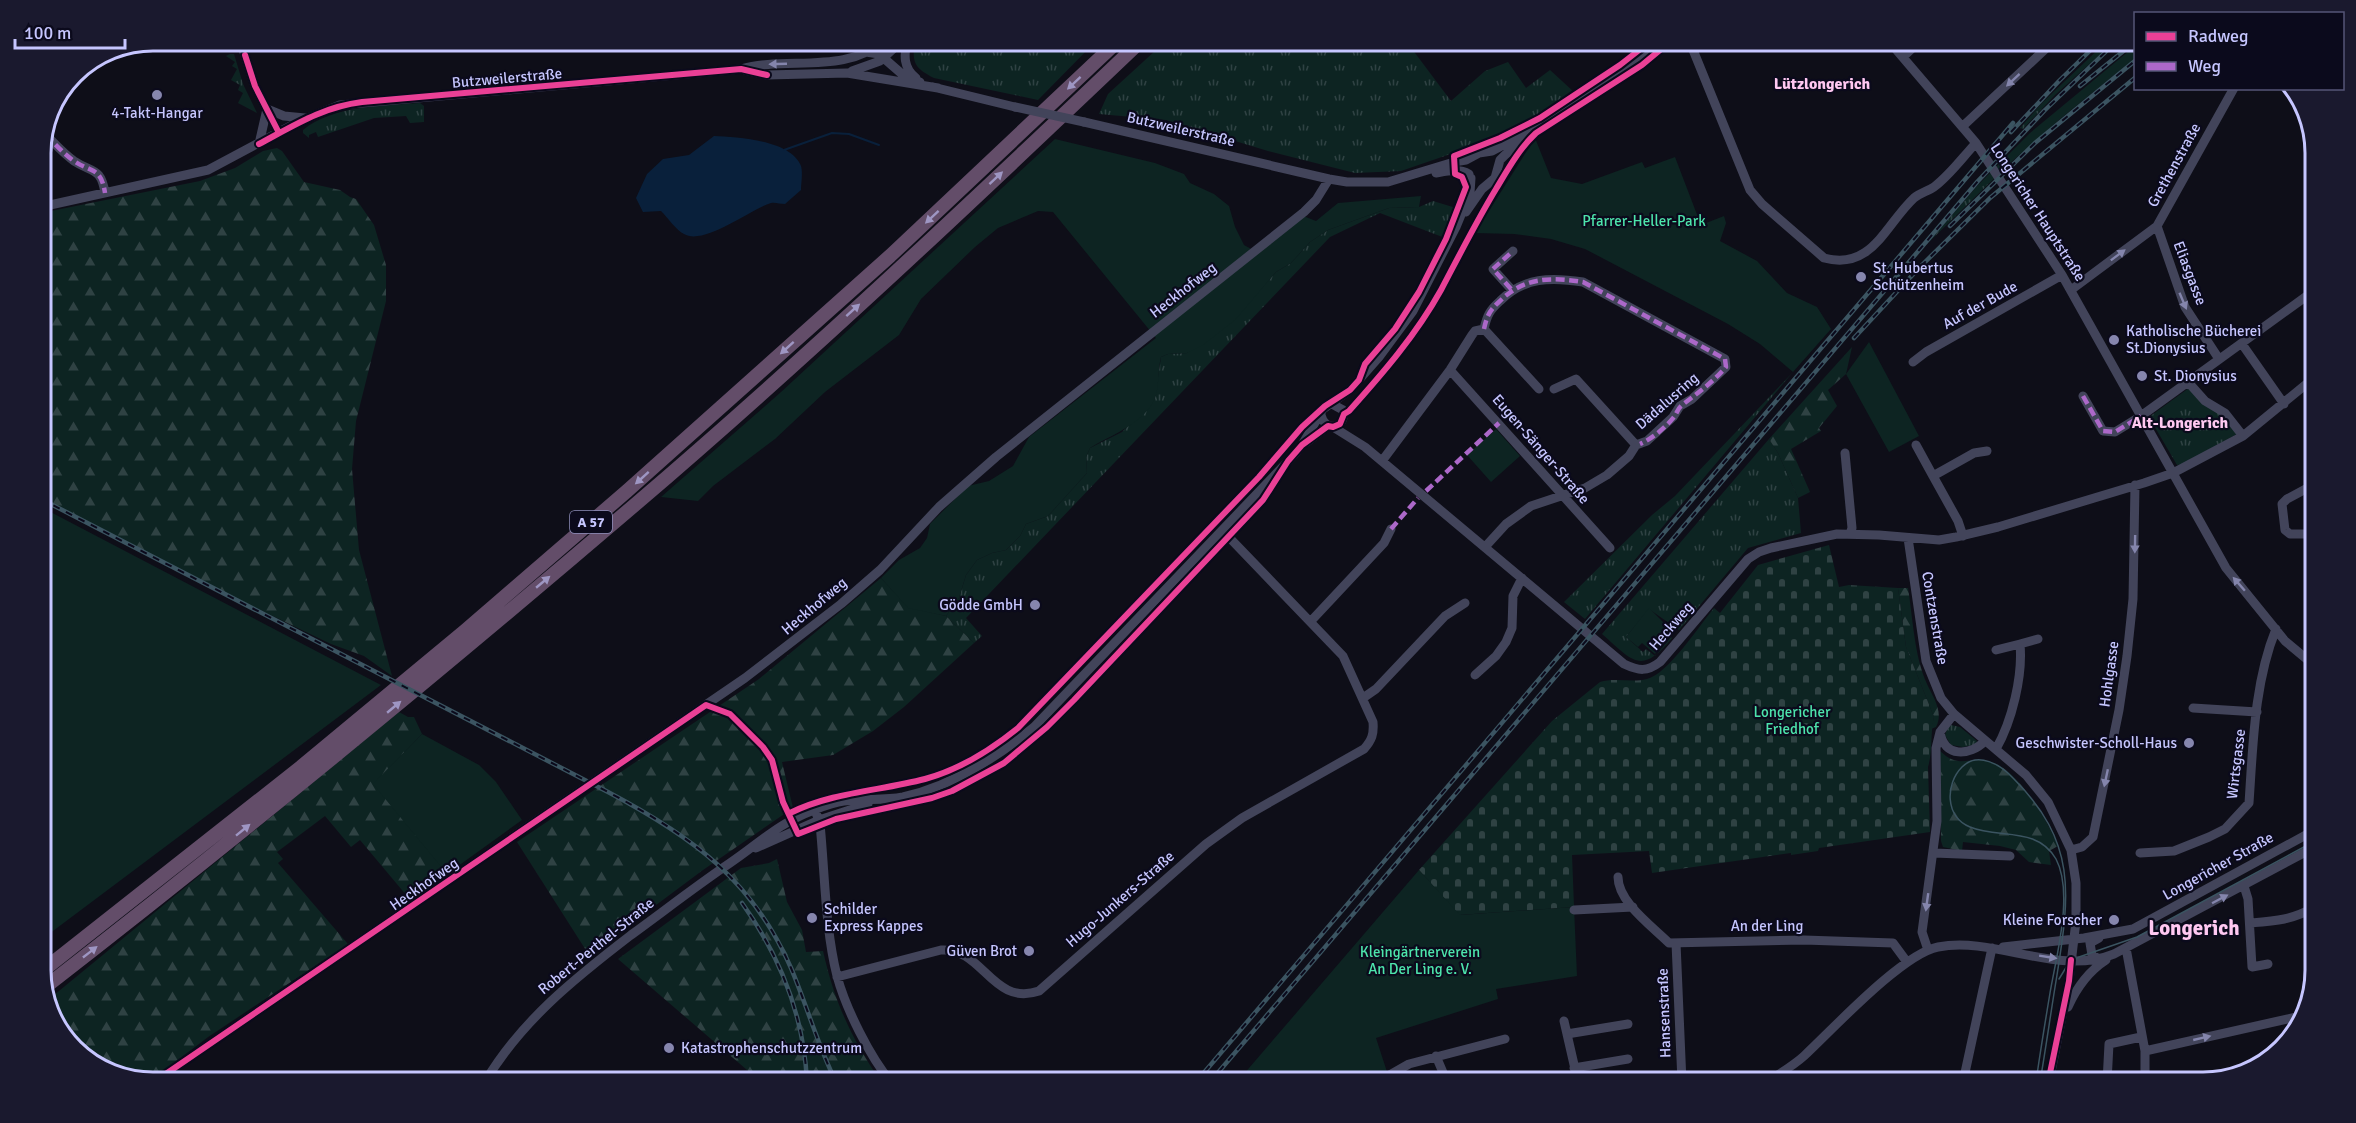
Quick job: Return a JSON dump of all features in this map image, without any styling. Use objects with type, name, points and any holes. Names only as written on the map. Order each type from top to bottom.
[{"type":"highway","name":"A 57","points":[[51,964],[301,767],[573,538],[890,256],[1107,51]]},
{"type":"highway","name":"A 57","points":[[52,982],[313,774],[638,502],[900,268],[1130,51]]},
{"type":"street","points":[[244,51],[255,86],[279,133]]},
{"type":"street","points":[[882,51],[881,58],[887,74],[896,80]]},
{"type":"street","points":[[847,72],[881,58],[890,51]]},
{"type":"street","points":[[905,51],[906,64],[920,82]]},
{"type":"street","points":[[1456,227],[1482,189],[1495,178],[1505,154],[1537,127],[1648,51]]},
{"type":"street","points":[[1693,51],[1750,190],[1762,204],[1824,258],[1837,261],[1858,257],[1874,247],[1896,217],[1916,196],[1933,188],[1948,175],[1976,143]]},
{"type":"street","name":"Longericher Hauptstraße","points":[[1898,51],[1976,143],[2062,275],[2226,568],[2285,641],[2305,658]]},
{"type":"street","points":[[1903,57],[1909,51]]},
{"type":"street","points":[[1963,126],[2043,51]]},
{"type":"street","name":"Butzweilerstraße","points":[[51,205],[208,170],[305,118],[340,105],[741,69],[758,64],[840,61],[864,52],[881,58],[902,74],[938,88],[1329,179],[1347,182],[1388,182],[1471,158]]},
{"type":"street","name":"Butzweilerstraße","points":[[741,69],[767,75],[847,72],[896,80],[926,88],[938,88]]},
{"type":"street","name":"Grethenstraße","points":[[2071,290],[2157,226],[2233,90]]},
{"type":"street","points":[[267,109],[284,116],[305,118]]},
{"type":"street","points":[[259,144],[267,109]]},
{"type":"street","points":[[1350,390],[1340,424],[1330,427],[1322,422],[1321,415],[1325,406],[1332,404],[1350,390],[1379,357],[1413,311],[1456,227],[1470,193],[1468,166],[1471,158],[1491,151],[1537,127]]},
{"type":"street","points":[[52,141],[71,159],[96,171],[104,182],[105,193]]},
{"type":"street","points":[[1483,152],[1495,157],[1499,168]]},
{"type":"street","name":"Butzweilerstraße","points":[[1418,174],[1464,171],[1470,176]]},
{"type":"street","points":[[1470,176],[1479,183],[1490,182]]},
{"type":"street","name":"Heckhofweg","points":[[170,1072],[786,648],[880,570],[939,507],[996,457],[1304,212],[1316,200],[1329,179]]},
{"type":"street","name":"Eliasgasse","points":[[2157,226],[2185,307],[2219,359]]},
{"type":"street","points":[[1511,289],[1494,269],[1513,251]]},
{"type":"street","name":"Auf der Bude","points":[[1913,362],[1926,352],[2062,275]]},
{"type":"street","name":"Dädalusring","points":[[1382,461],[1450,370],[1472,334],[1484,328],[1487,313],[1511,289],[1533,280],[1557,278],[1583,282],[1725,359],[1726,367],[1712,383],[1680,406],[1673,417],[1647,441],[1636,445],[1629,456],[1607,475],[1585,488],[1531,506],[1506,524],[1485,547]]},
{"type":"street","points":[[2083,396],[2103,431],[2115,432],[2141,416],[2305,297]]},
{"type":"street","points":[[1484,328],[1539,389]]},
{"type":"street","points":[[2242,344],[2284,404]]},
{"type":"street","name":"Eugen-Sänger-Straße","points":[[1450,370],[1610,548]]},
{"type":"street","points":[[1554,388],[1576,379],[1636,445]]},
{"type":"street","points":[[2188,382],[2205,401],[2226,413],[2242,436]]},
{"type":"street","name":"Heckweg","points":[[1330,427],[1365,447],[1624,664],[1634,669],[1644,670],[1660,662],[1759,552],[1811,538],[1850,534],[1939,540],[1963,536],[2135,485],[2173,473],[2242,436],[2305,386]]},
{"type":"street","points":[[1332,404],[1343,414]]},
{"type":"street","name":"Heckweg","points":[[1343,414],[1365,447]]},
{"type":"street","name":"Robert-Perthel-Straße","points":[[492,1072],[515,1038],[559,992],[771,831],[791,819],[846,801],[878,801],[904,797],[960,776],[1014,743],[1037,724],[1222,531],[1302,445],[1321,415]]},
{"type":"street","name":"Robert-Perthel-Straße","points":[[1302,445],[1330,427]]},
{"type":"street","points":[[1916,445],[1958,521],[1963,536]]},
{"type":"street","points":[[1933,476],[1974,453],[1987,452]]},
{"type":"street","points":[[1845,453],[1852,528],[1850,534]]},
{"type":"street","name":"Hohlgasse","points":[[2071,849],[2082,846],[2093,837],[2120,710],[2133,599],[2135,485]]},
{"type":"street","points":[[2305,489],[2282,504],[2285,530],[2290,534],[2305,534]]},
{"type":"street","points":[[1311,621],[1384,543],[1391,529]]},
{"type":"street","name":"Hugo-Junkers-Straße","points":[[837,977],[950,949],[961,952],[1007,990],[1027,995],[1039,991],[1206,843],[1242,818],[1364,749],[1372,741],[1373,722],[1343,656],[1222,531]]},
{"type":"street","name":"Contzenstraße","points":[[1908,538],[1926,661],[1941,698],[1954,714],[2026,775],[2048,802],[2071,849],[2076,883],[2076,922],[2061,1023]]},
{"type":"street","points":[[1475,675],[1496,656],[1506,642],[1512,628],[1513,596],[1522,578]]},
{"type":"street","points":[[1363,698],[1376,689],[1444,616],[1465,603]]},
{"type":"street","name":"Wirtsgasse","points":[[2140,853],[2174,851],[2209,837],[2224,829],[2249,803],[2257,712],[2264,664],[2276,629]]},
{"type":"street","points":[[1996,650],[2038,639]]},
{"type":"street","points":[[1996,749],[2015,697],[2021,658],[2020,644]]},
{"type":"street","name":"Wirtsgasse","points":[[2193,708],[2257,712]]},
{"type":"street","points":[[1928,950],[1922,932],[1937,821],[1936,748],[1940,732],[1954,714]]},
{"type":"street","points":[[1940,732],[1945,746],[1953,752],[1971,751],[1985,741]]},
{"type":"street","name":"Robert-Perthel-Straße","points":[[745,853],[819,820],[878,801]]},
{"type":"street","points":[[815,810],[819,820],[831,941],[837,977],[859,1031],[884,1072]]},
{"type":"street","name":"Longericher Straße","points":[[1992,948],[2133,930],[2305,835]]},
{"type":"street","name":"Longericher Straße","points":[[1782,1072],[1801,1058],[1907,962],[1928,950],[1951,945],[1992,948],[2071,960],[2099,959],[2126,948],[2305,852]]},
{"type":"street","points":[[1934,853],[2010,856]]},
{"type":"street","points":[[1618,877],[1623,898],[1669,942],[1676,942]]},
{"type":"street","points":[[2244,886],[2248,898],[2252,967]]},
{"type":"street","points":[[1574,910],[1633,907]]},
{"type":"street","points":[[2250,923],[2282,921],[2305,913]]},
{"type":"street","points":[[2076,922],[2084,930],[2106,935]]},
{"type":"street","points":[[2099,959],[2090,952],[2090,943],[2106,935]]},
{"type":"street","name":"An der Ling","points":[[1676,942],[1804,940],[1893,943],[1907,962]]},
{"type":"street","name":"Hansenstraße","points":[[1676,942],[1682,1072]]},
{"type":"street","points":[[1966,1072],[1992,948]]},
{"type":"street","points":[[2126,948],[2145,1051],[2145,1072]]},
{"type":"street","points":[[2051,1072],[2061,1023],[2074,994],[2100,963],[2114,954]]},
{"type":"street","points":[[2242,970],[2268,964]]},
{"type":"street","points":[[2145,1051],[2293,1018]]},
{"type":"street","points":[[1564,1021],[1575,1072]]},
{"type":"street","points":[[1567,1034],[1628,1024]]},
{"type":"street","points":[[2108,1072],[2109,1044],[2141,1037]]},
{"type":"street","points":[[1395,1072],[1409,1064],[1505,1039]]},
{"type":"street","points":[[1437,1056],[1443,1072]]},
{"type":"street","points":[[1574,1068],[1628,1059]]},
{"type":"green space","points":[[914,51],[1086,51],[1038,100],[934,78],[918,67]]},
{"type":"green space","points":[[1155,51],[1414,51],[1451,101],[1485,71],[1508,62],[1526,88],[1550,70],[1575,93],[1530,121],[1465,149],[1401,171],[1355,173],[1268,151],[1166,120],[1099,114],[1108,94]]},
{"type":"green space","points":[[2097,51],[2104,51],[2055,95],[2023,129],[2020,128],[2042,103]]},
{"type":"green space","points":[[2129,51],[2134,51],[2134,59],[2009,164],[1928,243],[1978,185],[2030,133]]},
{"type":"green space","points":[[234,54],[243,84],[257,113],[238,103],[243,93],[238,90],[240,85],[231,80],[237,69],[232,66],[235,62],[226,56]]},
{"type":"green space","points":[[420,103],[424,106],[424,122],[410,123],[406,116],[374,118],[318,137],[316,132],[309,135],[309,138],[303,133],[303,130],[315,122],[344,111]]},
{"type":"green space","name":"Pfarrer-Heller-Park","points":[[1535,138],[1551,178],[1582,184],[1642,162],[1645,168],[1675,157],[1701,225],[1724,216],[1726,223],[1720,241],[1757,261],[1787,293],[1817,307],[1831,329],[1793,372],[1760,344],[1728,324],[1585,249],[1551,239],[1514,234],[1475,233]]},
{"type":"green space","points":[[1055,139],[1155,163],[1184,174],[1190,183],[1214,194],[1229,206],[1235,227],[1244,245],[1253,250],[1298,214],[1316,221],[1338,203],[1421,196],[1419,207],[1389,208],[1328,230],[1310,242],[1291,263],[1276,272],[1235,320],[1203,345],[1187,353],[1168,354],[1161,357],[1156,395],[1145,413],[1128,427],[1090,448],[1086,457],[1087,473],[1048,516],[1026,524],[1020,536],[1006,550],[977,560],[966,575],[959,598],[946,616],[908,608],[881,578],[899,560],[920,548],[927,538],[930,524],[968,486],[989,481],[1013,466],[1029,437],[1156,338],[1053,212],[1038,211],[998,228],[921,299],[899,335],[825,392],[775,439],[713,486],[698,501],[661,497],[781,392]]},
{"type":"green space","points":[[277,148],[282,151],[304,182],[340,190],[356,199],[374,225],[386,265],[386,301],[356,421],[352,469],[359,550],[392,676],[364,656],[331,644],[210,586],[51,505],[51,211],[200,181],[235,168],[263,151]]},
{"type":"green space","points":[[1433,201],[1456,208],[1445,238],[1380,213],[1330,237],[966,618],[982,636],[974,643],[946,616],[959,598],[966,575],[977,560],[1006,550],[1020,536],[1026,524],[1048,516],[1087,473],[1086,457],[1090,448],[1122,432],[1155,398],[1161,357],[1168,354],[1187,353],[1250,301],[1276,272],[1291,263],[1310,242],[1328,230],[1389,208],[1419,207]]},
{"type":"green space","points":[[1869,342],[1919,436],[1889,452],[1846,374]]},
{"type":"green space","points":[[1852,347],[1846,374],[1828,390],[1837,406],[1819,428],[1821,431],[1791,449],[1810,492],[1798,498],[1778,453],[1769,439]]},
{"type":"green space","points":[[1793,372],[1585,619],[1564,602],[1652,515],[1675,496]]},
{"type":"green space","points":[[2189,388],[2222,415],[2237,434],[2183,464],[2177,465],[2149,417]]},
{"type":"green space","points":[[1496,429],[1520,456],[1491,482],[1467,455]]},
{"type":"green space","points":[[1769,439],[1778,453],[1798,498],[1801,533],[1748,548],[1679,630],[1649,609],[1626,637],[1643,652],[1646,649],[1654,656],[1644,661],[1637,660],[1602,634]]},
{"type":"green space","points":[[51,512],[381,685],[51,932]]},
{"type":"green space","name":"Longericher Friedhof","points":[[1829,545],[1839,587],[1849,585],[1898,588],[1906,647],[1934,717],[1928,767],[1930,832],[1819,848],[1818,851],[1791,855],[1791,853],[1652,873],[1649,851],[1572,855],[1574,907],[1459,915],[1419,870],[1552,721],[1600,682],[1641,680],[1655,675],[1673,659],[1714,608],[1720,613],[1758,565]]},
{"type":"green space","points":[[881,578],[908,607],[946,616],[974,643],[904,707],[873,731],[833,755],[782,762],[793,808],[703,870],[589,955],[517,842],[759,679]]},
{"type":"green space","points":[[1898,588],[1908,588],[1919,661],[1938,710],[1936,727],[1931,729],[1934,717],[1906,647]]},
{"type":"green space","points":[[1649,608],[1673,632],[1655,654],[1642,643],[1638,647],[1626,637]]},
{"type":"green space","points":[[399,712],[408,717],[414,717],[422,734],[374,784],[445,871],[407,896],[360,840],[351,847],[325,816],[277,852],[283,859],[278,863],[348,944],[208,1037],[162,1072],[133,1070],[114,1064],[91,1051],[72,1032],[59,1009],[54,995]]},
{"type":"green space","points":[[1951,725],[1960,727],[1977,741],[1975,745],[1963,747],[1951,745],[1945,735]]},
{"type":"green space","points":[[422,734],[479,765],[496,782],[522,820],[447,874],[373,784]]},
{"type":"green space","points":[[1940,751],[1953,760],[1981,760],[1999,765],[2020,783],[2039,809],[2058,846],[2049,851],[2051,865],[2029,862],[2016,850],[2000,846],[1963,842],[1962,851],[1943,847],[1941,841]]},
{"type":"green space","points":[[777,859],[787,902],[802,930],[806,952],[823,951],[845,1020],[875,1072],[749,1072],[618,959],[741,868],[769,863]]},
{"type":"green space","name":"Kleingärtnerverein An Der Ling e. V.","points":[[1419,870],[1460,915],[1574,907],[1577,976],[1496,989],[1498,999],[1376,1038],[1387,1072],[1246,1072]]},
{"type":"water","points":[[714,136],[762,142],[786,150],[801,166],[801,190],[785,204],[771,203],[703,235],[684,234],[661,211],[643,212],[636,198],[647,174],[663,159],[689,155]]},
{"type":"waterway","points":[[784,150],[832,133],[849,134],[879,145]]},
{"type":"tram line","points":[[2038,1072],[2062,925],[2064,889],[2061,873],[2056,859],[2039,842],[2017,835],[1970,827],[1956,816],[1950,800],[1953,782],[1962,767],[1975,760],[1989,762],[2002,769],[2034,801],[2049,824],[2064,870],[2065,919],[2042,1072]]},
{"type":"tram line","points":[[2059,979],[2067,966],[2079,957],[2137,937],[2305,846]]},
{"type":"railway","points":[[2011,132],[2090,51]]},
{"type":"railway","points":[[1219,1072],[1978,181],[2045,110],[2107,51]]},
{"type":"railway","points":[[2080,86],[2124,51]]},
{"type":"railway","points":[[1950,226],[2035,143],[2134,62]]},
{"type":"railway","points":[[1854,338],[1919,268],[1990,198],[2134,79]]},
{"type":"railway","points":[[1205,1072],[2013,123]]},
{"type":"railway","points":[[51,504],[608,792],[692,844],[716,863],[758,909],[791,968],[832,1072]]},
{"type":"railway","points":[[742,903],[768,944],[788,988],[801,1034],[806,1072]]},
{"type":"marked path","points":[[52,141],[70,158],[95,172],[101,179],[105,193]]},
{"type":"marked path","points":[[1511,289],[1493,269],[1513,251]]},
{"type":"marked path","points":[[1484,329],[1494,307],[1519,287],[1549,279],[1571,280],[1583,282],[1725,359],[1726,367],[1681,406],[1663,429],[1640,444]]},
{"type":"marked path","points":[[2083,396],[2103,431],[2115,432],[2141,416]]},
{"type":"marked path","points":[[1426,491],[1499,423]]},
{"type":"marked path","points":[[1391,529],[1418,498]]},
{"type":"cycle path","points":[[790,813],[839,796],[937,775],[974,758],[1018,728],[1259,477],[1302,427],[1325,406],[1350,390],[1359,380],[1365,364],[1395,329],[1419,292],[1446,239],[1466,187],[1462,177],[1455,174],[1454,156],[1500,138],[1540,118],[1638,51]]},
{"type":"cycle path","points":[[169,1072],[706,705],[730,714],[763,747],[772,760],[783,802],[798,834],[836,819],[932,798],[952,791],[1004,763],[1047,727],[1074,700],[1263,500],[1288,461],[1302,445],[1328,426],[1333,427],[1340,424],[1344,414],[1386,368],[1421,323],[1496,189],[1530,139],[1642,65],[1659,51]]},
{"type":"cycle path","points":[[245,55],[255,86],[279,133]]},
{"type":"cycle path","points":[[259,144],[321,113],[362,102],[741,69],[767,75]]},
{"type":"cycle path","points":[[2050,1072],[2069,981],[2071,960]]},
{"type":"place","name":"4-Takt-Hangar","points":[[157,95]]},
{"type":"place","name":"St. Hubertus Schützenheim","points":[[1861,277]]},
{"type":"place","name":"Katholische Bücherei St.Dionysius","points":[[2114,340]]},
{"type":"place","name":"St. Dionysius","points":[[2142,376]]},
{"type":"place","name":"Gödde GmbH","points":[[1035,605]]},
{"type":"place","name":"Geschwister-Scholl-Haus","points":[[2189,743]]},
{"type":"place","name":"Schilder Express Kappes","points":[[812,918]]},
{"type":"place","name":"Kleine Forscher","points":[[2114,920]]},
{"type":"place","name":"Güven Brot","points":[[1029,951]]},
{"type":"place","name":"Katastrophenschutzzentrum","points":[[669,1048]]},
{"type":"district","name":"Lützlongerich","points":[[1822,84]]},
{"type":"district","name":"Alt-Longerich","points":[[2180,423]]},
{"type":"district","name":"Longerich","points":[[2194,928]]}]
